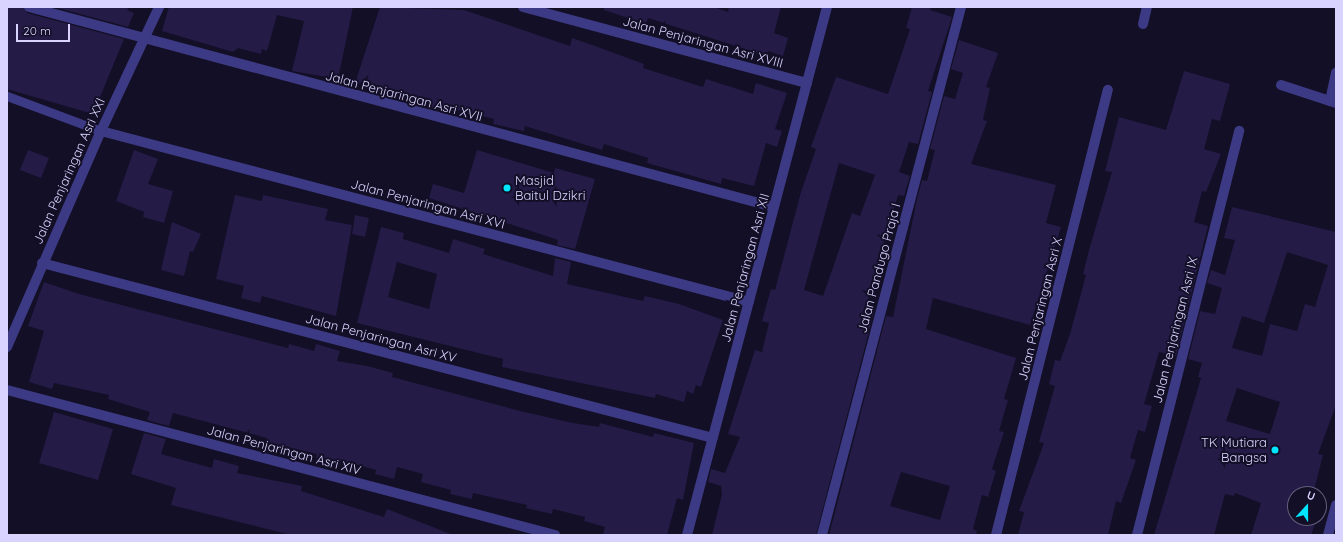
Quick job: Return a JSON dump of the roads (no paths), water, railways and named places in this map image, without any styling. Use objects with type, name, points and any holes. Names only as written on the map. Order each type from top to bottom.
[{"type":"street","name":"Jalan Penjaringan Asri XXI","points":[[7,347],[100,130],[159,7]]},
{"type":"street","name":"Jalan Penjaringan Asri XVIII","points":[[523,7],[807,83]]},
{"type":"street","name":"Jalan Penjaringan Asri XII","points":[[687,535],[827,7]]},
{"type":"street","name":"Jalan Pandugo Praja I","points":[[822,535],[961,7]]},
{"type":"street","points":[[1143,24],[1147,7]]},
{"type":"street","name":"Jalan Penjaringan Asri XVII","points":[[32,8],[143,40],[774,207]]},
{"type":"street","points":[[1281,85],[1333,102],[1336,73]]},
{"type":"street","name":"Jalan Penjaringan Asri X","points":[[996,535],[1108,90]]},
{"type":"street","name":"Jalan Penjaringan Asri XVI","points":[[100,130],[749,302]]},
{"type":"street","name":"Jalan Penjaringan Asri IX","points":[[1137,535],[1239,131]]},
{"type":"street","name":"Jalan Penjaringan Asri XV","points":[[42,264],[713,438]]},
{"type":"street","name":"Jalan Penjaringan Asri XIV","points":[[7,390],[555,535]]},
{"type":"street","points":[[1328,535],[1336,505]]},
{"type":"lane","points":[[7,96],[100,130]]},
{"type":"place","name":"Masjid Baitul Dzikri","points":[[507,188]]},
{"type":"place","name":"TK Mutiara Bangsa","points":[[1275,450]]}]
